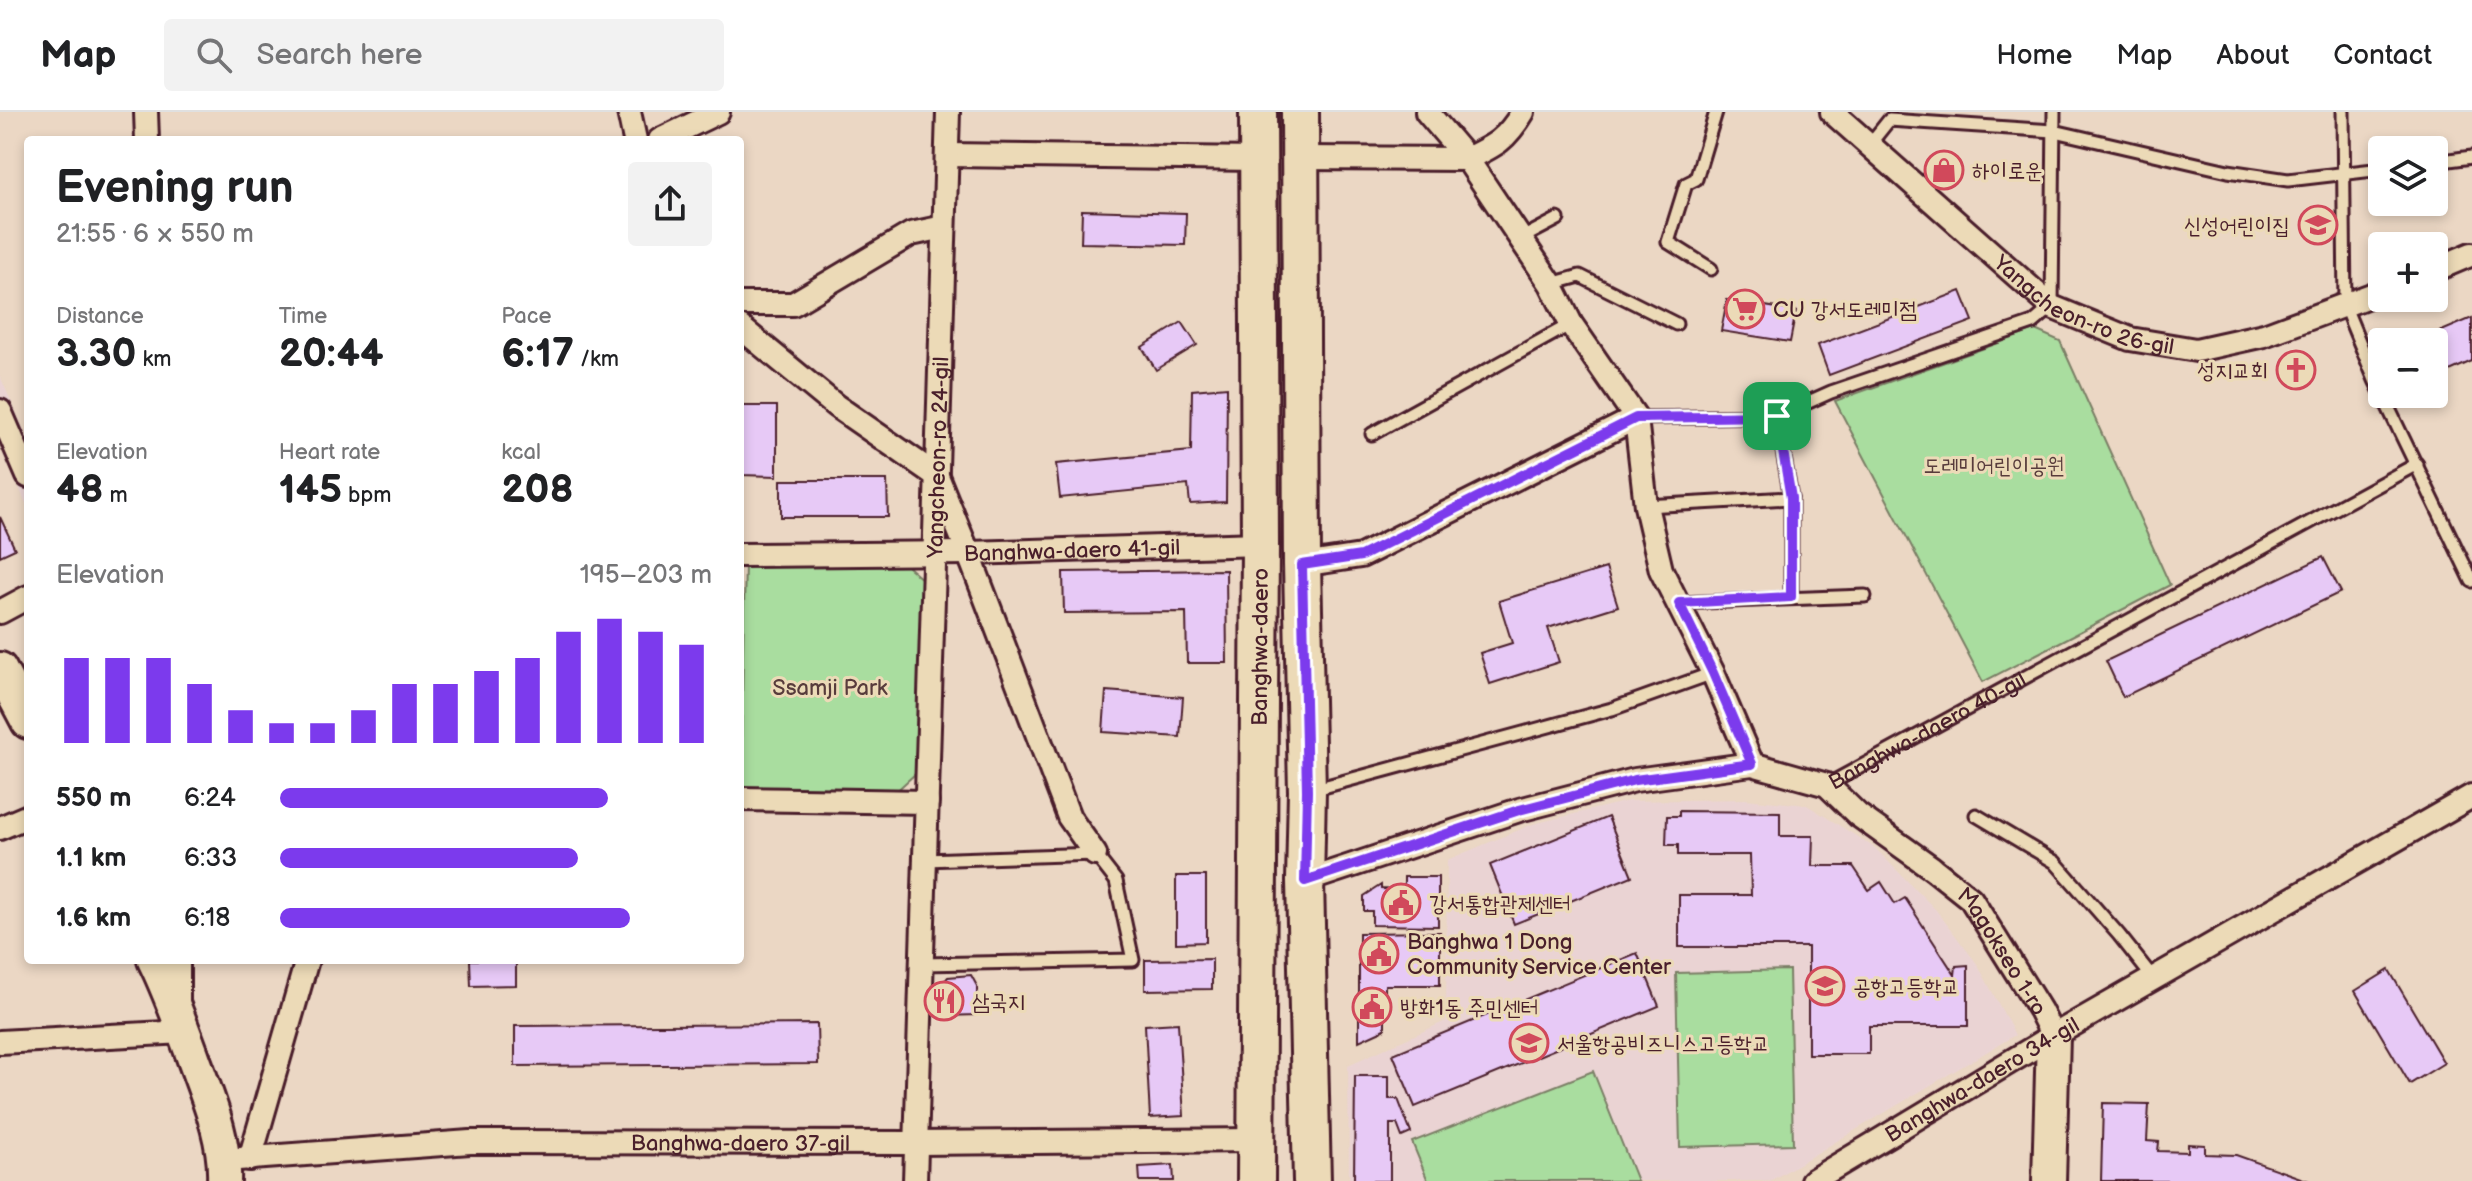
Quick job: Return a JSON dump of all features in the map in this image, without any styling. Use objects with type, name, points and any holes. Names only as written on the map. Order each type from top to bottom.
[{"type":"main road","name":"Banghwa-daero","points":[[1256,1181],[1260,544],[1258,112]]},
{"type":"main road","name":"Banghwa-daero","points":[[1300,112],[1302,565],[1307,791],[1305,881],[1312,1181]]},
{"type":"street","points":[[146,112],[147,136]]},
{"type":"street","points":[[629,112],[634,136]]},
{"type":"street","points":[[668,136],[718,112]]},
{"type":"street","name":"Yangcheon-ro 24-gil","points":[[915,1181],[948,112]]},
{"type":"street","points":[[1427,112],[1467,159],[1551,284],[1571,324],[1636,418],[1646,506],[1661,570],[1713,673],[1752,764]]},
{"type":"street","points":[[1300,158],[1467,159],[1491,148],[1509,134],[1523,112]]},
{"type":"street","name":"Yangcheon-ro 26-gil","points":[[1832,112],[2052,307],[2130,339],[2196,350],[2264,335],[2368,297]]},
{"type":"street","points":[[947,155],[1258,159]]},
{"type":"street","points":[[744,304],[793,304],[911,234],[944,227]]},
{"type":"street","points":[[2448,264],[2472,254]]},
{"type":"street","points":[[744,330],[836,406],[937,476],[1069,817],[1095,854]]},
{"type":"street","points":[[0,411],[24,467]]},
{"type":"street","points":[[1302,565],[1361,556],[1636,418]]},
{"type":"street","name":"Banghwa-daero 41-gil","points":[[744,555],[968,553],[1260,544]]},
{"type":"street","points":[[0,612],[24,599]]},
{"type":"street","points":[[0,669],[24,714]]},
{"type":"street","name":"Banghwa-daero 40-gil","points":[[1305,881],[1548,802],[1635,780],[1752,764],[1827,785]]},
{"type":"street","name":"Magokseo 1-ro","points":[[1827,785],[1858,815],[1971,899],[2040,1010],[2053,1036],[2049,1181]]},
{"type":"street","name":"Banghwa-daero 34-gil","points":[[1812,1181],[2053,1036],[2472,796]]},
{"type":"street","points":[[744,799],[927,802]]},
{"type":"street","points":[[0,828],[24,818]]},
{"type":"street","points":[[156,964],[233,1167]]},
{"type":"street","points":[[178,964],[181,1024]]},
{"type":"street","points":[[233,1167],[306,964]]},
{"type":"street","points":[[0,1042],[181,1024]]},
{"type":"street","name":"Banghwa-daero 37-gil","points":[[233,1167],[470,1142],[1257,1140]]},
{"type":"lane","points":[[1711,269],[1668,242],[1686,184],[1696,179],[1716,112]]},
{"type":"lane","points":[[1636,418],[1777,416],[1831,392],[2033,323],[2052,307],[2054,112]]},
{"type":"lane","points":[[2343,112],[2345,307],[2375,380],[2472,581]]},
{"type":"lane","points":[[1869,145],[1889,120],[2054,131],[2228,171],[2288,180],[2368,171]]},
{"type":"lane","points":[[2448,160],[2472,157]]},
{"type":"lane","points":[[1520,239],[1558,219]]},
{"type":"lane","points":[[1551,284],[1580,276],[1676,324]]},
{"type":"lane","points":[[1372,434],[1571,324]]},
{"type":"lane","points":[[1777,416],[1791,498],[1791,597]]},
{"type":"lane","name":"Banghwa-daero 40-gil","points":[[1827,785],[2417,464]]},
{"type":"lane","points":[[1646,506],[1791,498]]},
{"type":"lane","points":[[1679,603],[1865,596]]},
{"type":"lane","points":[[1307,791],[1612,709],[1713,673]]},
{"type":"lane","points":[[1976,815],[2055,862],[2153,978]]},
{"type":"lane","points":[[922,964],[1133,960],[1116,881],[1095,854],[925,860]]},
{"type":"shaded area","points":[[0,376],[24,431],[24,499],[0,443]]},
{"type":"shaded area","name":"공항고등학교","points":[[1745,799],[1807,805],[1875,848],[1936,910],[1978,965],[2015,1035],[1770,1181],[1349,1181],[1348,1065],[1446,1021],[1447,860],[1533,824],[1628,801]]},
{"type":"green space","name":"도레미어린이공원","points":[[2035,330],[2060,341],[2170,585],[1983,682],[1835,401]]},
{"type":"green space","name":"Ssamji Park","points":[[901,561],[923,580],[915,774],[892,795],[744,790],[745,563]]},
{"type":"green space","points":[[1789,970],[1793,1144],[1680,1147],[1676,973]]},
{"type":"green space","points":[[1593,1071],[1637,1181],[1428,1181],[1412,1142]]},
{"type":"building","points":[[1082,210],[1186,213],[1185,245],[1081,243]]},
{"type":"building","points":[[1961,291],[1973,321],[1829,375],[1818,345]]},
{"type":"building","points":[[1727,300],[1796,311],[1790,342],[1721,331]]},
{"type":"building","points":[[2472,318],[2472,361],[2448,372],[2448,328]]},
{"type":"building","points":[[1182,322],[1197,345],[1156,370],[1142,347]]},
{"type":"building","points":[[1227,387],[1226,502],[1190,504],[1188,485],[1060,498],[1056,464],[1191,451],[1192,390]]},
{"type":"building","points":[[744,406],[777,406],[777,476],[744,475]]},
{"type":"building","points":[[781,480],[887,480],[888,517],[781,517]]},
{"type":"building","points":[[0,517],[15,549],[0,556]]},
{"type":"building","points":[[2323,557],[2341,592],[2123,697],[2106,661]]},
{"type":"building","points":[[1606,568],[1618,606],[1548,628],[1559,662],[1490,684],[1480,653],[1512,643],[1499,601]]},
{"type":"building","points":[[1226,570],[1227,663],[1187,663],[1186,612],[1064,613],[1063,572]]},
{"type":"building","points":[[1106,691],[1183,697],[1180,737],[1103,732]]},
{"type":"building","points":[[1679,811],[1780,812],[1780,836],[1813,836],[1812,866],[1853,866],[1869,890],[1881,882],[1895,904],[1905,898],[1955,975],[1956,966],[1968,965],[1968,1026],[1869,1026],[1869,1054],[1808,1054],[1808,947],[1679,947],[1679,895],[1751,895],[1750,855],[1678,855],[1678,845],[1666,845],[1667,816],[1679,816]]},
{"type":"building","points":[[1608,817],[1632,876],[1514,924],[1490,865]]},
{"type":"building","points":[[1176,876],[1206,876],[1206,942],[1176,943]]},
{"type":"building","name":"강서통합관제센터","points":[[1404,877],[1438,877],[1438,926],[1372,925],[1372,911],[1364,911],[1364,896],[1381,885],[1381,889],[1404,890]]},
{"type":"building","name":"방화1동 주민센터","points":[[1440,932],[1440,985],[1385,985],[1385,1029],[1359,1041],[1359,933]]},
{"type":"building","points":[[1637,953],[1659,1006],[1415,1107],[1393,1054]]},
{"type":"building","points":[[1212,959],[1212,989],[1145,990],[1145,960]]},
{"type":"building","points":[[470,964],[516,964],[516,985],[471,986]]},
{"type":"building","points":[[2389,970],[2444,1063],[2410,1084],[2355,991]]},
{"type":"building","points":[[971,975],[977,986],[977,1015],[944,1016],[943,983],[948,977]]},
{"type":"building","points":[[1178,1023],[1184,1116],[1150,1118],[1145,1025]]},
{"type":"building","points":[[817,1024],[818,1064],[515,1066],[515,1026]]},
{"type":"building","points":[[1355,1076],[1389,1076],[1389,1099],[1398,1099],[1411,1133],[1402,1137],[1397,1124],[1390,1124],[1390,1181],[1354,1181]]},
{"type":"building","points":[[2103,1103],[2149,1104],[2147,1141],[2159,1142],[2158,1151],[2188,1152],[2188,1144],[2205,1145],[2205,1154],[2236,1155],[2309,1181],[2101,1181]]},
{"type":"building","points":[[1173,1165],[1174,1181],[1140,1181],[1139,1167]]},
{"type":"place","name":"하이로운","points":[[1944,170]]},
{"type":"place","name":"신성어린이집","points":[[2318,225]]},
{"type":"place","name":"CU 강서도레미점","points":[[1745,309]]},
{"type":"place","name":"성지교회","points":[[2296,370]]},
{"type":"place","name":"강서통합관제센터","points":[[1401,903]]},
{"type":"place","name":"Banghwa 1 Dong Community Service Center","points":[[1379,954]]},
{"type":"place","name":"공항고등학교","points":[[1825,986]]},
{"type":"place","name":"삼국지","points":[[944,1001]]},
{"type":"place","name":"방화1동 주민센터","points":[[1372,1007]]},
{"type":"place","name":"서울항공비즈니스고등학교","points":[[1529,1043]]},
{"type":"route","points":[[1777,416],[1791,498],[1791,597],[1679,603],[1752,764],[1635,780],[1519,810],[1305,881],[1307,791],[1302,565],[1361,556],[1636,418],[1777,416]]}]
